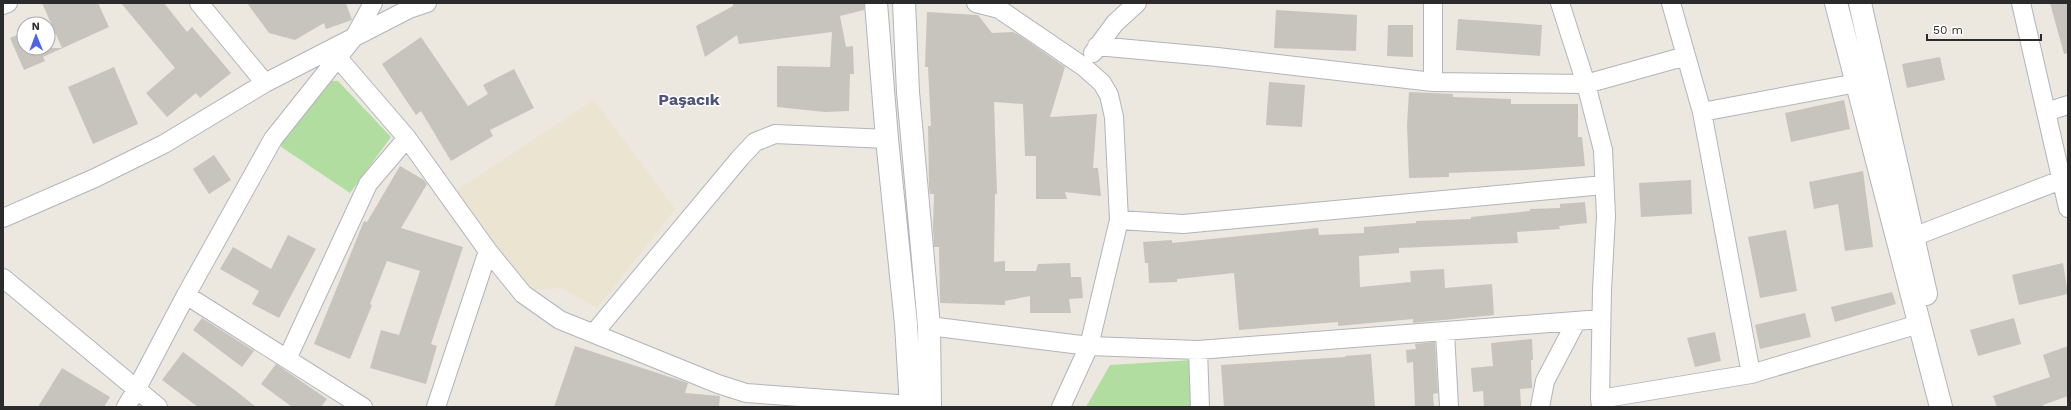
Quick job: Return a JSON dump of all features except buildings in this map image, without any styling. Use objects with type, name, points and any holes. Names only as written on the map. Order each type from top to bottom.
[{"type":"main road","points":[[876,3],[887,139],[906,324],[918,406]]},
{"type":"main road","points":[[904,3],[908,92],[929,326],[918,406]]},
{"type":"main road","points":[[1836,3],[1941,407]]},
{"type":"main road","points":[[1860,3],[1932,320],[1957,407]]},
{"type":"street","points":[[3,5],[8,3]]},
{"type":"street","points":[[199,3],[265,83]]},
{"type":"street","points":[[126,407],[186,295],[273,139],[355,36],[373,3]]},
{"type":"street","points":[[3,218],[95,178],[164,144],[265,83],[409,9],[426,3]]},
{"type":"street","points":[[976,3],[999,6],[1084,67],[1102,84],[1109,94],[1114,117],[1119,220],[1089,346],[1061,407]]},
{"type":"street","points":[[1084,67],[1097,46],[1115,23],[1136,3]]},
{"type":"street","points":[[1433,3],[1433,82]]},
{"type":"street","points":[[1560,3],[1586,84],[1603,150],[1606,216],[1601,319],[1600,403],[1751,374],[1919,324]]},
{"type":"street","points":[[1671,3],[1702,112],[1751,374]]},
{"type":"street","points":[[2021,3],[2068,208]]},
{"type":"street","points":[[1097,46],[1217,57],[1433,82],[1586,84],[1686,56]]},
{"type":"street","points":[[338,58],[407,138],[488,251],[523,294],[560,320],[718,384],[745,400],[840,398],[918,406]]},
{"type":"street","points":[[1702,112],[1857,83]]},
{"type":"street","points":[[2046,112],[2068,105]]},
{"type":"street","points":[[594,333],[755,142],[775,134],[887,139]]},
{"type":"street","points":[[287,359],[368,184],[407,138]]},
{"type":"street","points":[[1913,237],[2061,180]]},
{"type":"street","points":[[1119,220],[1183,224],[1604,186]]},
{"type":"street","points":[[436,407],[488,251]]},
{"type":"street","points":[[7,287],[158,407]]},
{"type":"street","points":[[186,295],[363,407]]},
{"type":"street","points":[[929,326],[1089,346],[1198,350],[1601,319]]},
{"type":"street","points":[[1540,407],[1545,381],[1576,322]]},
{"type":"street","points":[[1445,332],[1449,407]]},
{"type":"street","points":[[1198,350],[1200,407]]},
{"type":"shaded area","points":[[594,100],[675,209],[597,308],[561,288],[531,290],[453,193]]},
{"type":"green space","points":[[326,81],[338,81],[391,137],[350,193],[280,146]]},
{"type":"green space","points":[[1193,360],[1194,407],[1086,407],[1110,365]]},
{"type":"district","name":"Paşacık","points":[[689,99]]}]
